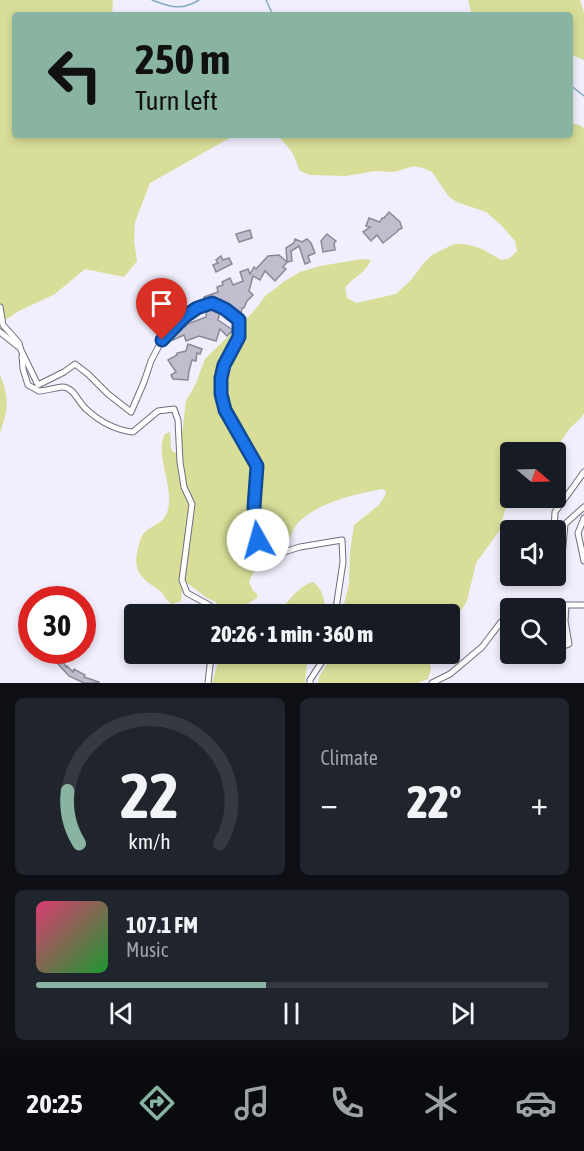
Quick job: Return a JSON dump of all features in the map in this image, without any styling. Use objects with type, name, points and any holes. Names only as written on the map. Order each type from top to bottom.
[{"type":"street","points":[[0,332],[20,348],[38,385],[75,364],[131,412],[162,340],[184,317],[197,308],[212,303],[225,309],[239,320],[239,337],[224,365],[221,394],[225,410],[257,466],[254,507],[258,540],[268,557],[300,547],[342,540],[343,562],[337,604]]},
{"type":"street","points":[[0,307],[3,325],[19,343],[28,385],[39,391],[64,387],[73,391],[83,407],[98,419],[122,431],[133,432],[158,411],[174,409],[178,420],[184,487],[192,504],[182,580],[187,593],[207,604]]},
{"type":"street","points":[[555,520],[555,512],[584,472]]},
{"type":"street","points":[[566,522],[584,507]]},
{"type":"street","points":[[584,518],[578,533],[584,561]]},
{"type":"street","points":[[566,605],[584,605]]},
{"type":"street","points":[[432,683],[450,674],[482,647],[500,623]]},
{"type":"street","points":[[566,627],[569,644],[566,645]]},
{"type":"street","points":[[208,683],[210,664]]},
{"type":"street","points":[[310,683],[320,664]]},
{"type":"green space","points":[[0,0],[113,0],[112,12],[12,12],[12,138],[230,138],[150,183],[135,222],[134,241],[137,261],[124,277],[85,269],[55,294],[2,322],[0,335]]},
{"type":"green space","points":[[468,0],[580,0],[584,13],[584,60],[573,55],[573,12],[471,12]]},
{"type":"green space","points":[[573,123],[584,129],[584,413],[560,442],[500,442],[500,508],[506,508],[502,520],[500,520],[500,530],[476,563],[467,601],[460,612],[460,604],[344,604],[349,584],[354,525],[379,505],[386,491],[382,489],[348,497],[314,510],[297,524],[288,541],[264,548],[262,534],[253,542],[258,563],[249,582],[253,591],[257,593],[257,598],[247,604],[217,604],[187,583],[182,591],[181,601],[172,604],[143,578],[137,568],[137,554],[142,536],[164,518],[168,509],[169,494],[162,458],[162,441],[165,434],[170,432],[171,448],[173,452],[178,453],[186,401],[205,359],[254,311],[266,295],[300,272],[320,266],[362,259],[371,260],[345,288],[347,298],[356,303],[396,294],[432,255],[454,244],[482,249],[501,260],[510,258],[517,251],[515,241],[501,225],[486,212],[449,197],[432,172],[423,168],[414,166],[394,172],[375,171],[346,176],[310,175],[300,171],[292,152],[280,138],[573,138]]},
{"type":"green space","points":[[0,375],[7,404],[0,433]]},
{"type":"green space","points":[[313,582],[319,588],[325,604],[285,604],[297,591]]},
{"type":"green space","points":[[217,664],[307,664],[305,683],[212,683]]},
{"type":"green space","points":[[327,664],[430,664],[431,669],[428,679],[417,683],[318,683]]},
{"type":"building","points":[[389,212],[400,222],[402,228],[383,243],[377,235],[371,241],[363,232],[370,227],[366,226],[369,218],[380,222]]},
{"type":"building","points":[[250,230],[252,238],[239,242],[236,234]]},
{"type":"building","points":[[327,234],[336,241],[335,250],[323,252],[321,241]]},
{"type":"building","points":[[295,239],[302,242],[307,239],[311,243],[315,253],[308,256],[310,262],[305,264],[299,246],[291,251],[292,261],[287,262],[286,248],[294,243]]},
{"type":"building","points":[[279,255],[287,262],[283,267],[286,269],[275,281],[265,271],[260,280],[253,276],[249,291],[253,295],[242,308],[241,315],[228,305],[214,299],[205,300],[204,297],[218,292],[217,287],[223,285],[222,282],[230,278],[233,285],[243,281],[240,272],[248,269],[250,274],[254,267],[256,269],[268,256]]},
{"type":"building","points":[[221,256],[223,260],[229,258],[232,264],[216,272],[213,265],[218,263],[216,260]]},
{"type":"building","points":[[212,308],[220,312],[218,320],[233,330],[227,336],[220,329],[216,341],[199,336],[186,341],[184,335],[173,340],[171,337],[179,329],[206,317],[207,309]]},
{"type":"building","points":[[188,344],[202,349],[200,354],[197,353],[196,361],[192,360],[188,380],[173,379],[171,375],[176,372],[168,360],[177,353],[186,351]]},
{"type":"building","points":[[58,664],[64,664],[73,672],[74,669],[85,675],[84,677],[99,683],[84,683],[69,676]]},
{"type":"waterway","points":[[152,0],[175,7],[187,6],[199,0]]},
{"type":"waterway","points":[[266,0],[272,12]]},
{"type":"waterway","points":[[573,87],[584,96]]},
{"type":"route","points":[[162,340],[184,317],[197,308],[212,303],[225,309],[239,320],[239,337],[224,365],[221,394],[225,410],[257,466],[254,507],[258,540]]}]
